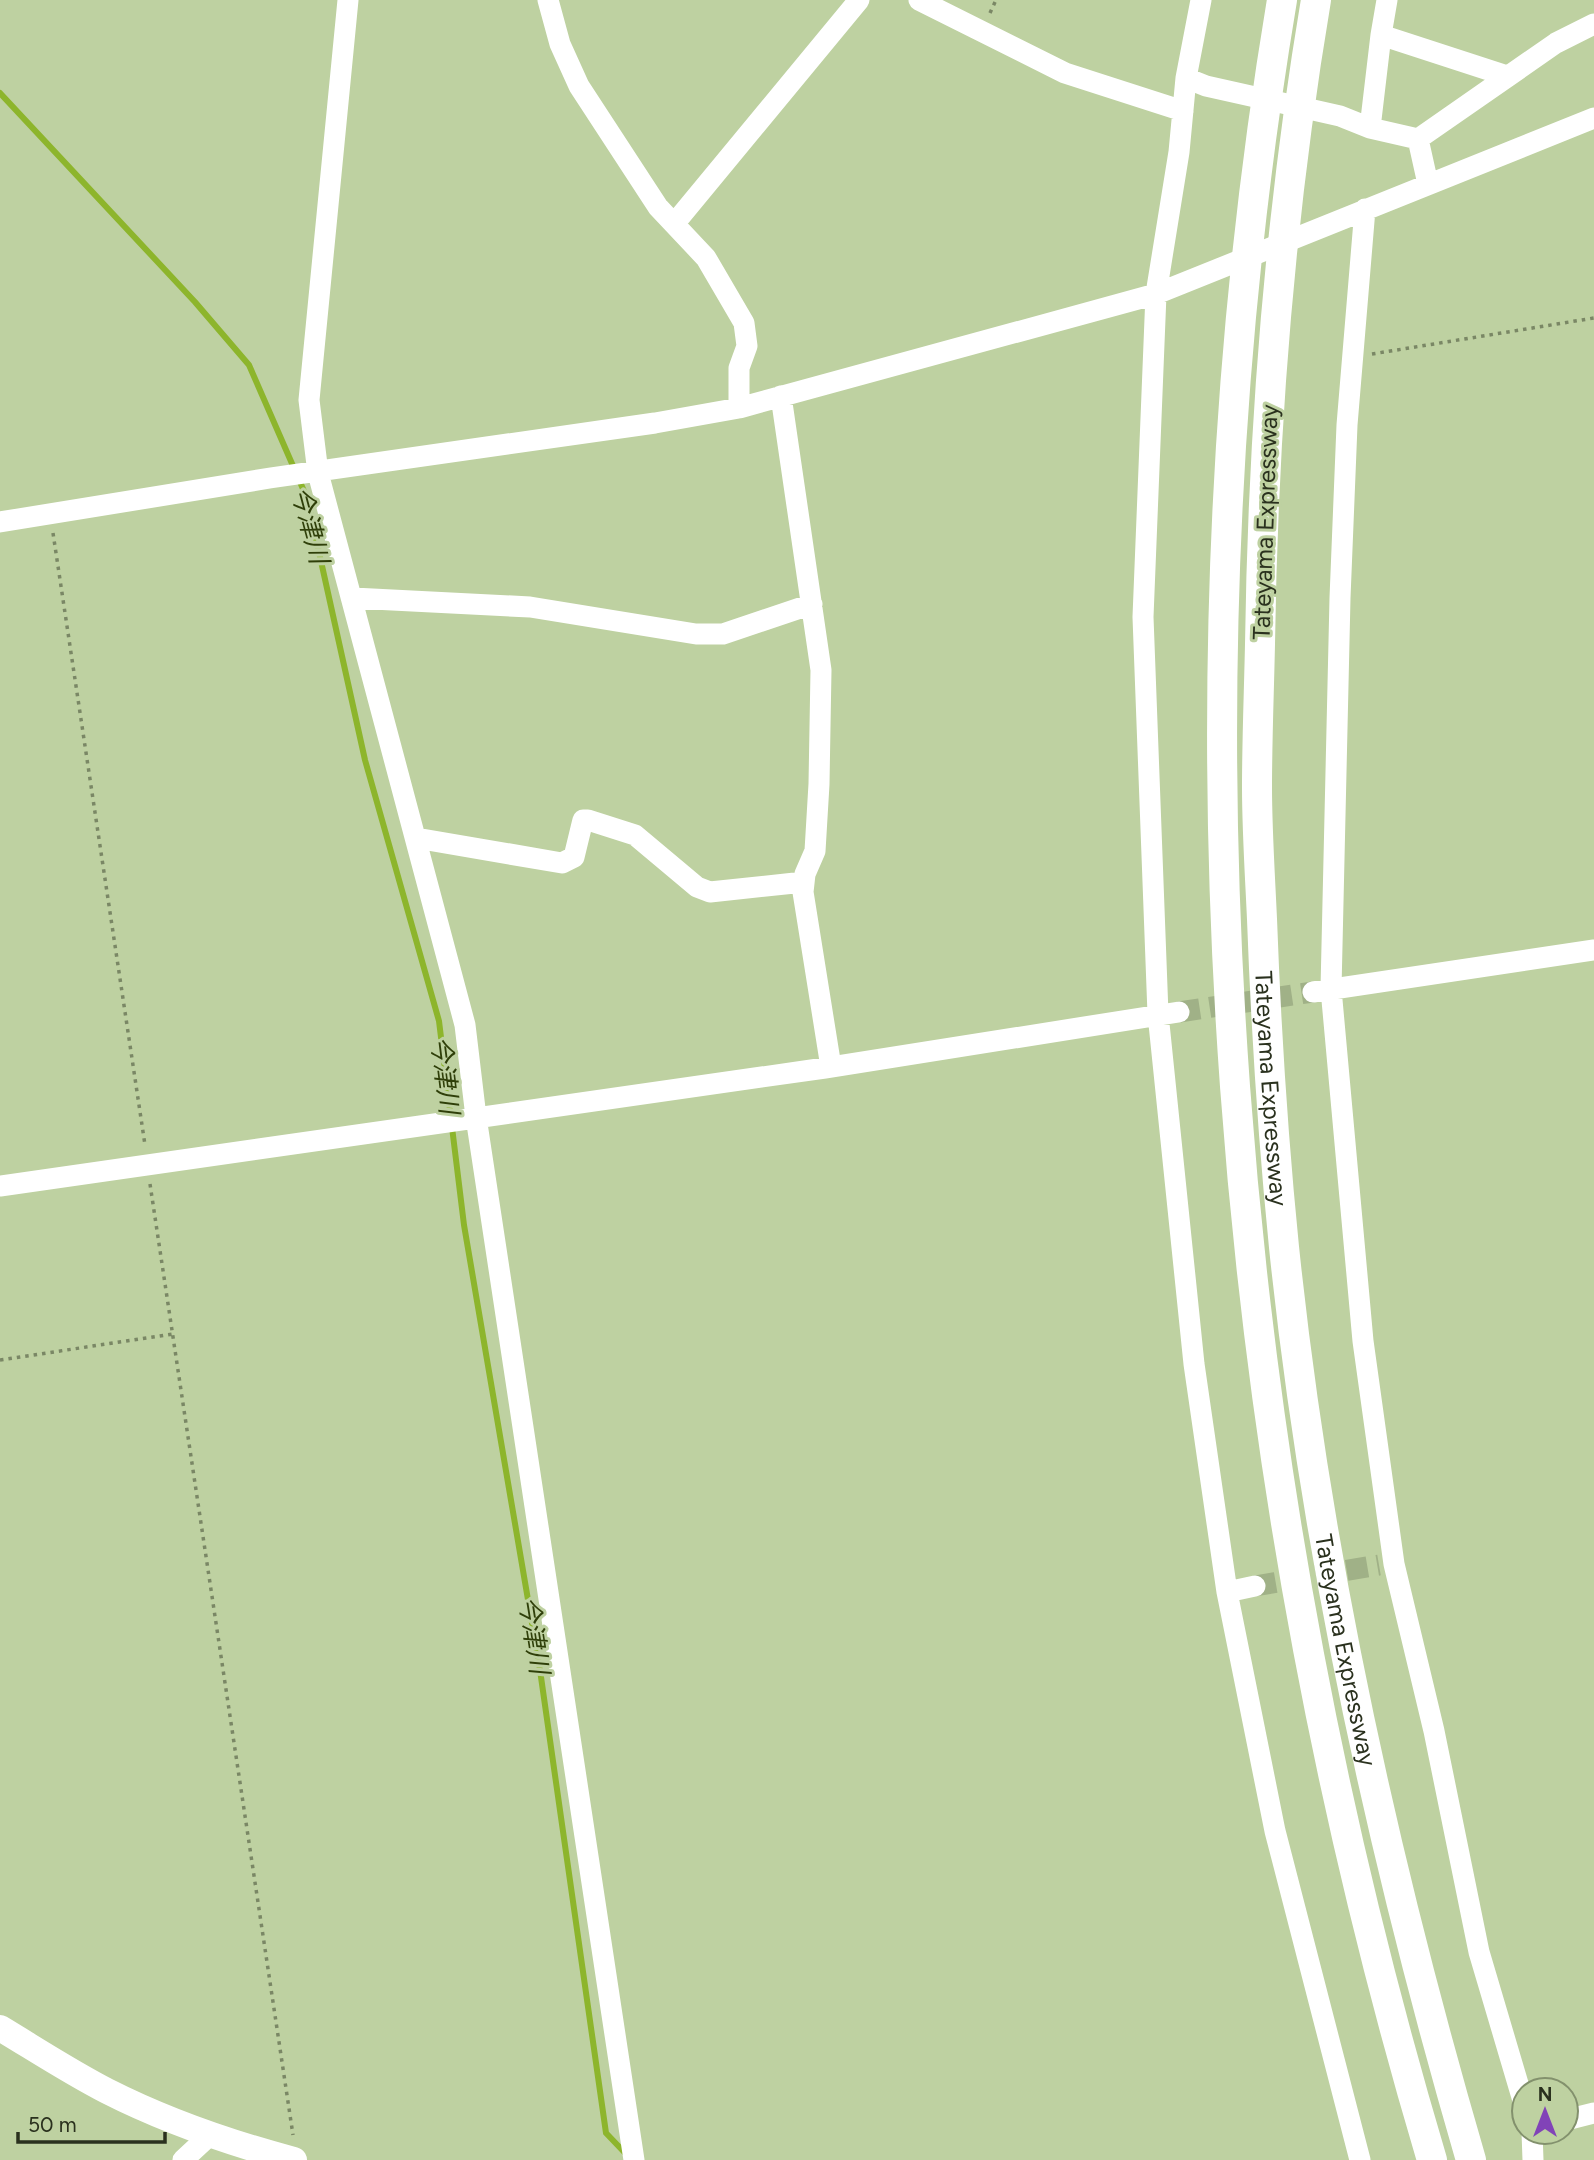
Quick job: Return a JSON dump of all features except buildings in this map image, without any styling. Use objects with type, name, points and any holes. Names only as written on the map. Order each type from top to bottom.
[{"type":"highway","name":"Tateyama Expressway","points":[[1282,0],[1269,78],[1241,313],[1226,533],[1222,792],[1231,1044],[1250,1254],[1280,1480],[1316,1689],[1340,1811],[1368,1929],[1428,2147]]},
{"type":"highway","name":"Tateyama Expressway","points":[[1316,0],[1301,85],[1276,307],[1261,534],[1257,792],[1267,1040],[1284,1249],[1314,1473],[1346,1656],[1387,1842],[1468,2150]]},
{"type":"main road","points":[[0,2028],[107,2091],[143,2108],[260,2155],[294,2153]]},
{"type":"street","points":[[348,0],[309,400],[318,472],[465,1025],[476,1117],[634,2160]]},
{"type":"street","points":[[548,0],[560,44],[579,86],[658,207],[706,258],[744,323],[747,346],[739,368],[739,408]]},
{"type":"street","points":[[674,224],[859,0]]},
{"type":"street","points":[[919,0],[1065,73],[1183,111]]},
{"type":"street","points":[[1200,0],[1186,79],[1180,152],[1156,294],[1143,617],[1168,1013],[1194,1364],[1227,1592],[1275,1831],[1360,2160]]},
{"type":"street","points":[[1370,128],[1388,0]]},
{"type":"street","points":[[1186,79],[1206,86],[1340,116],[1370,128],[1418,139],[1556,43],[1594,24]]},
{"type":"street","points":[[1381,35],[1507,76]]},
{"type":"street","points":[[0,523],[270,478],[655,423],[739,408],[1156,294],[1594,118]]},
{"type":"street","points":[[1418,139],[1428,184]]},
{"type":"street","points":[[1365,209],[1347,425],[1322,990],[1387,1565],[1434,1731],[1479,1952],[1516,2076]]},
{"type":"street","points":[[781,397],[821,670],[815,851],[805,874],[803,892],[831,1067]]},
{"type":"street","points":[[353,598],[530,607],[696,634],[723,634],[812,604]]},
{"type":"street","points":[[416,838],[562,863],[574,858],[583,820],[589,820],[635,835],[697,887],[710,892],[804,882]]},
{"type":"street","points":[[1322,990],[1594,950]]},
{"type":"street","points":[[0,1186],[831,1067],[1168,1013]]},
{"type":"street","points":[[1227,1592],[1255,1586]]},
{"type":"street","points":[[183,2160],[211,2134]]},
{"type":"path","points":[[1353,357],[1594,318]]},
{"type":"path","points":[[50,514],[294,2153]]},
{"type":"path","points":[[0,1360],[173,1334]]},
{"type":"waterway","name":"今津川","points":[[0,93],[195,302],[249,365],[307,498],[365,760],[439,1021],[464,1225],[540,1670],[606,2133],[626,2154]]},
{"type":"tunnel","points":[[1179,1012],[1313,992]]},
{"type":"tunnel","points":[[1255,1586],[1379,1565]]}]
